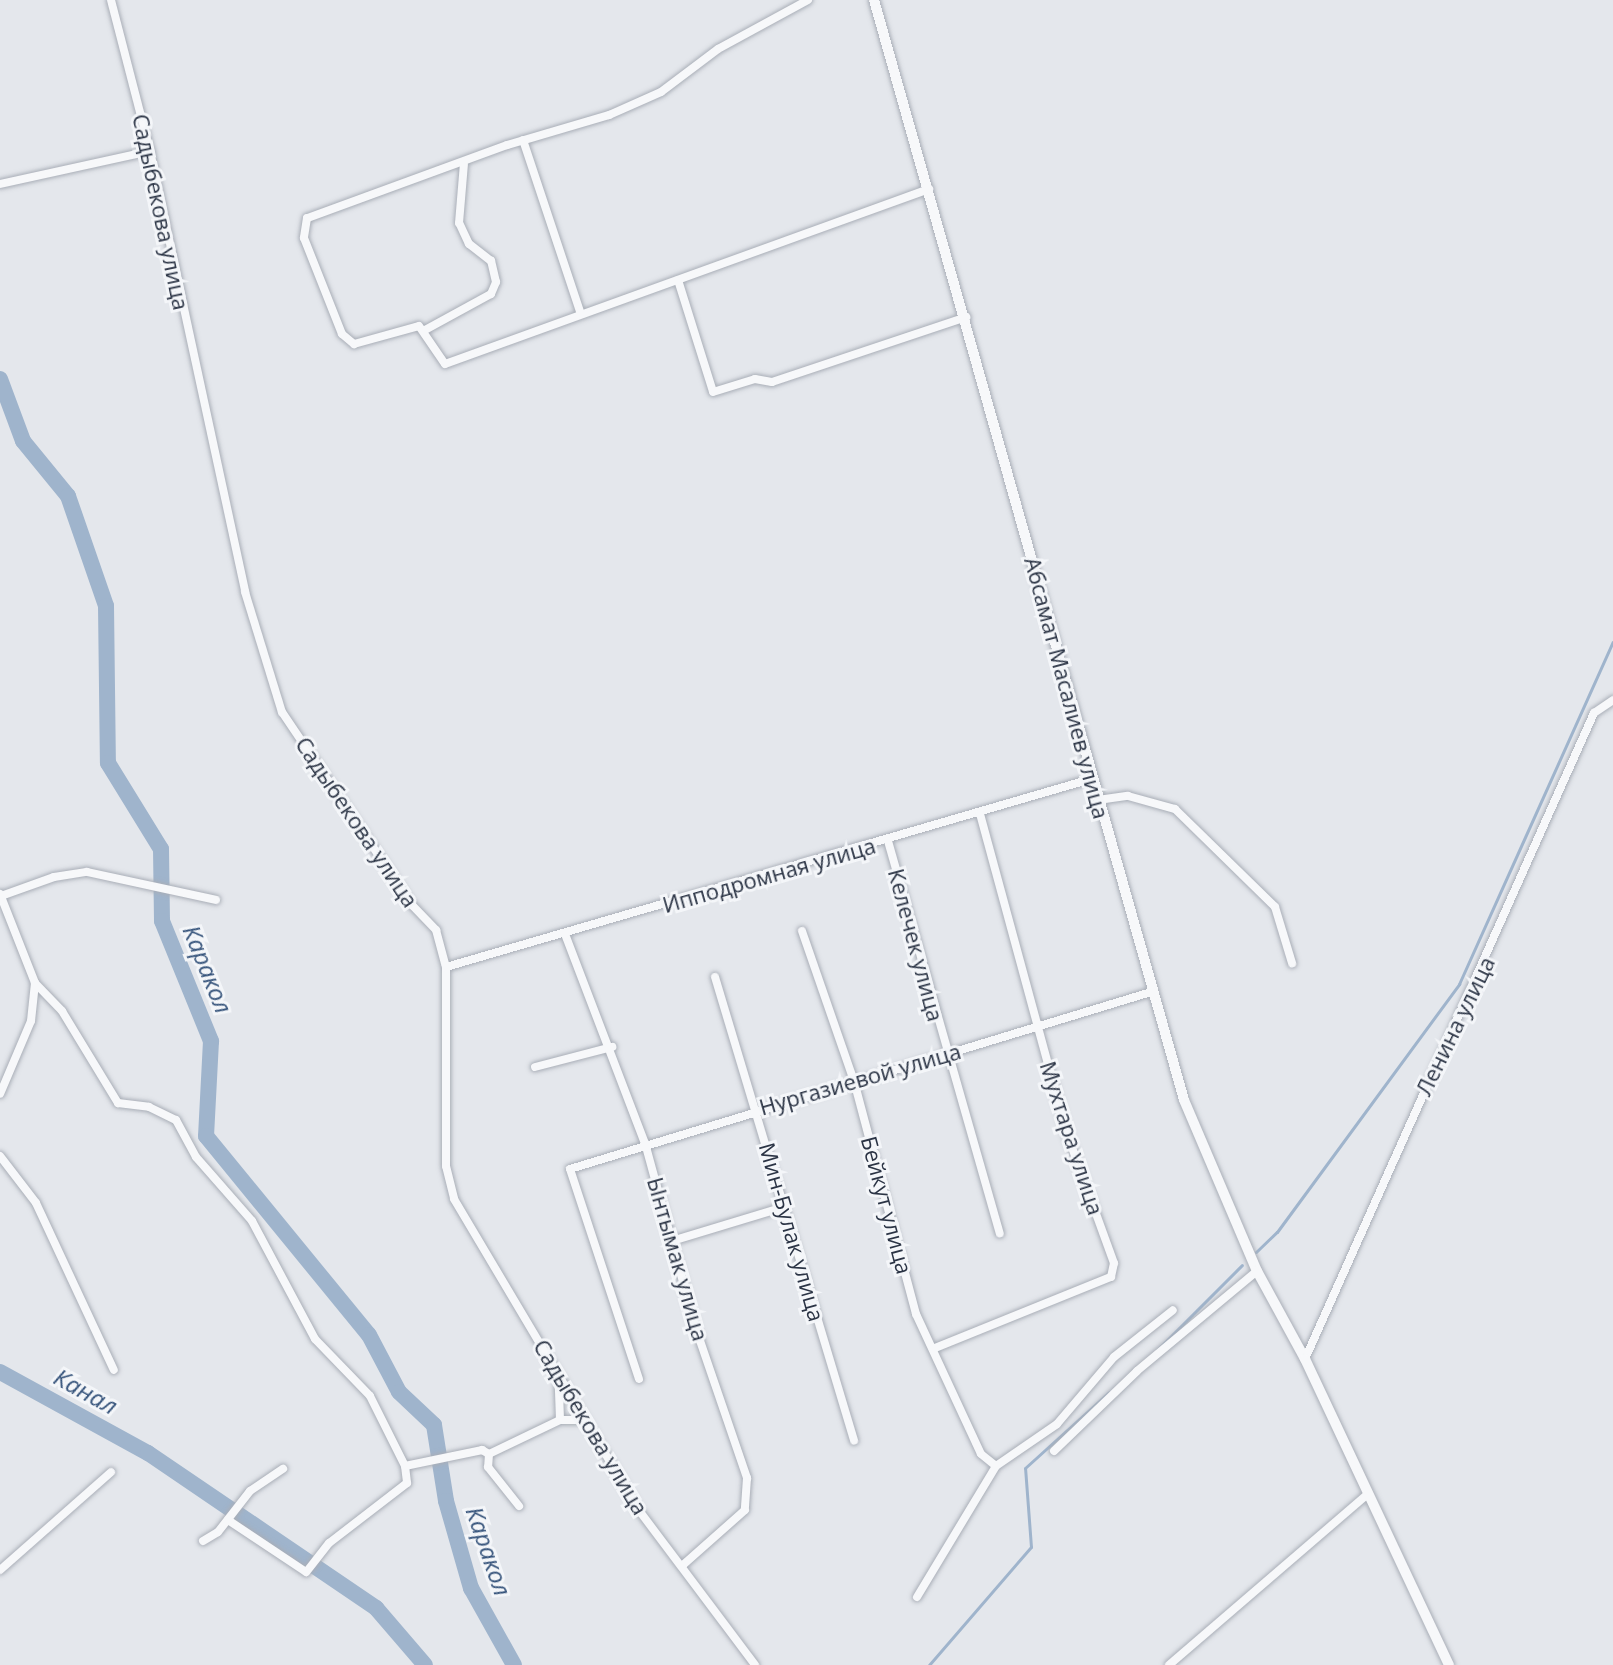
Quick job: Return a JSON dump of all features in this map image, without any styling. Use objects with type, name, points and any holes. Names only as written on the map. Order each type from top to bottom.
[{"type":"street","name":"Садыбекова улица","points":[[111,0],[150,151],[215,470],[245,592],[282,712],[412,905],[436,930],[446,967],[446,1166],[454,1199],[559,1381],[638,1509],[755,1665]]},
{"type":"street","points":[[464,164],[459,223],[469,244],[491,261],[496,282],[491,294],[425,330],[415,327],[354,344],[346,340],[304,227],[319,210],[464,164],[523,140],[609,115],[661,92],[718,49],[808,0]]},
{"type":"street","name":"Абсамат Масалиев улица","points":[[874,0],[966,317],[1091,779],[1184,1100],[1257,1271],[1305,1359],[1449,1665]]},
{"type":"street","points":[[523,140],[581,314]]},
{"type":"street","points":[[0,184],[150,151]]},
{"type":"street","points":[[425,330],[440,363],[445,364],[929,189]]},
{"type":"street","points":[[678,280],[713,392],[755,379],[772,382],[966,317]]},
{"type":"street","name":"Ленина улица","points":[[1305,1359],[1594,713],[1613,700]]},
{"type":"street","name":"Ипподромная улица","points":[[446,967],[888,841],[1091,779]]},
{"type":"street","points":[[1098,800],[1128,796],[1175,809],[1275,907],[1292,963]]},
{"type":"street","name":"Мухтара улица","points":[[935,1348],[1111,1277],[1114,1263],[1067,1134],[980,814]]},
{"type":"street","name":"Келечек улица","points":[[888,841],[945,1054],[1000,1233]]},
{"type":"street","points":[[216,900],[87,872],[54,877],[0,895],[35,983],[62,1011],[118,1103],[149,1107],[176,1120],[196,1157],[252,1221],[315,1339],[370,1396],[405,1466],[407,1483],[329,1543],[310,1565],[228,1520]]},
{"type":"street","name":"Бейкут улица","points":[[802,931],[854,1081],[916,1314],[935,1348],[981,1454],[996,1466]]},
{"type":"street","name":"Ынтымак улица","points":[[565,934],[612,1047],[645,1143],[672,1241],[747,1478],[745,1510],[683,1565]]},
{"type":"street","name":"Мин-Булак улица","points":[[715,977],[854,1441]]},
{"type":"street","points":[[0,1094],[31,1021],[35,983]]},
{"type":"street","name":"Нургазиевой улица","points":[[639,1379],[570,1169],[645,1143],[1151,992]]},
{"type":"street","points":[[535,1067],[612,1047]]},
{"type":"street","points":[[0,1156],[36,1203],[114,1370]]},
{"type":"street","points":[[672,1241],[784,1207]]},
{"type":"street","points":[[1054,1451],[1137,1371],[1257,1271]]},
{"type":"street","points":[[917,1597],[996,1466],[1057,1424],[1114,1357],[1173,1310]]},
{"type":"street","points":[[559,1381],[560,1420]]},
{"type":"street","points":[[489,1454],[560,1420],[583,1420]]},
{"type":"street","points":[[405,1466],[482,1450],[489,1454]]},
{"type":"street","points":[[489,1454],[488,1467],[519,1506]]},
{"type":"street","points":[[203,1541],[228,1520],[250,1491],[283,1469]]},
{"type":"street","points":[[0,1570],[111,1472]]},
{"type":"street","points":[[1169,1665],[1368,1494]]},
{"type":"waterway","name":"Каракол","points":[[0,379],[23,441],[68,496],[106,606],[108,763],[161,849],[162,921],[211,1041],[206,1136],[369,1335],[399,1392],[434,1425],[446,1501],[471,1588],[514,1665]]},
{"type":"waterway","points":[[1256,1252],[1277,1232],[1459,984],[1613,642]]},
{"type":"waterway","points":[[1157,1350],[1242,1265]]},
{"type":"waterway","name":"Канал","points":[[0,1372],[148,1453],[376,1608],[425,1665]]},
{"type":"waterway","points":[[929,1665],[1031,1547],[1025,1468],[1109,1392]]}]
